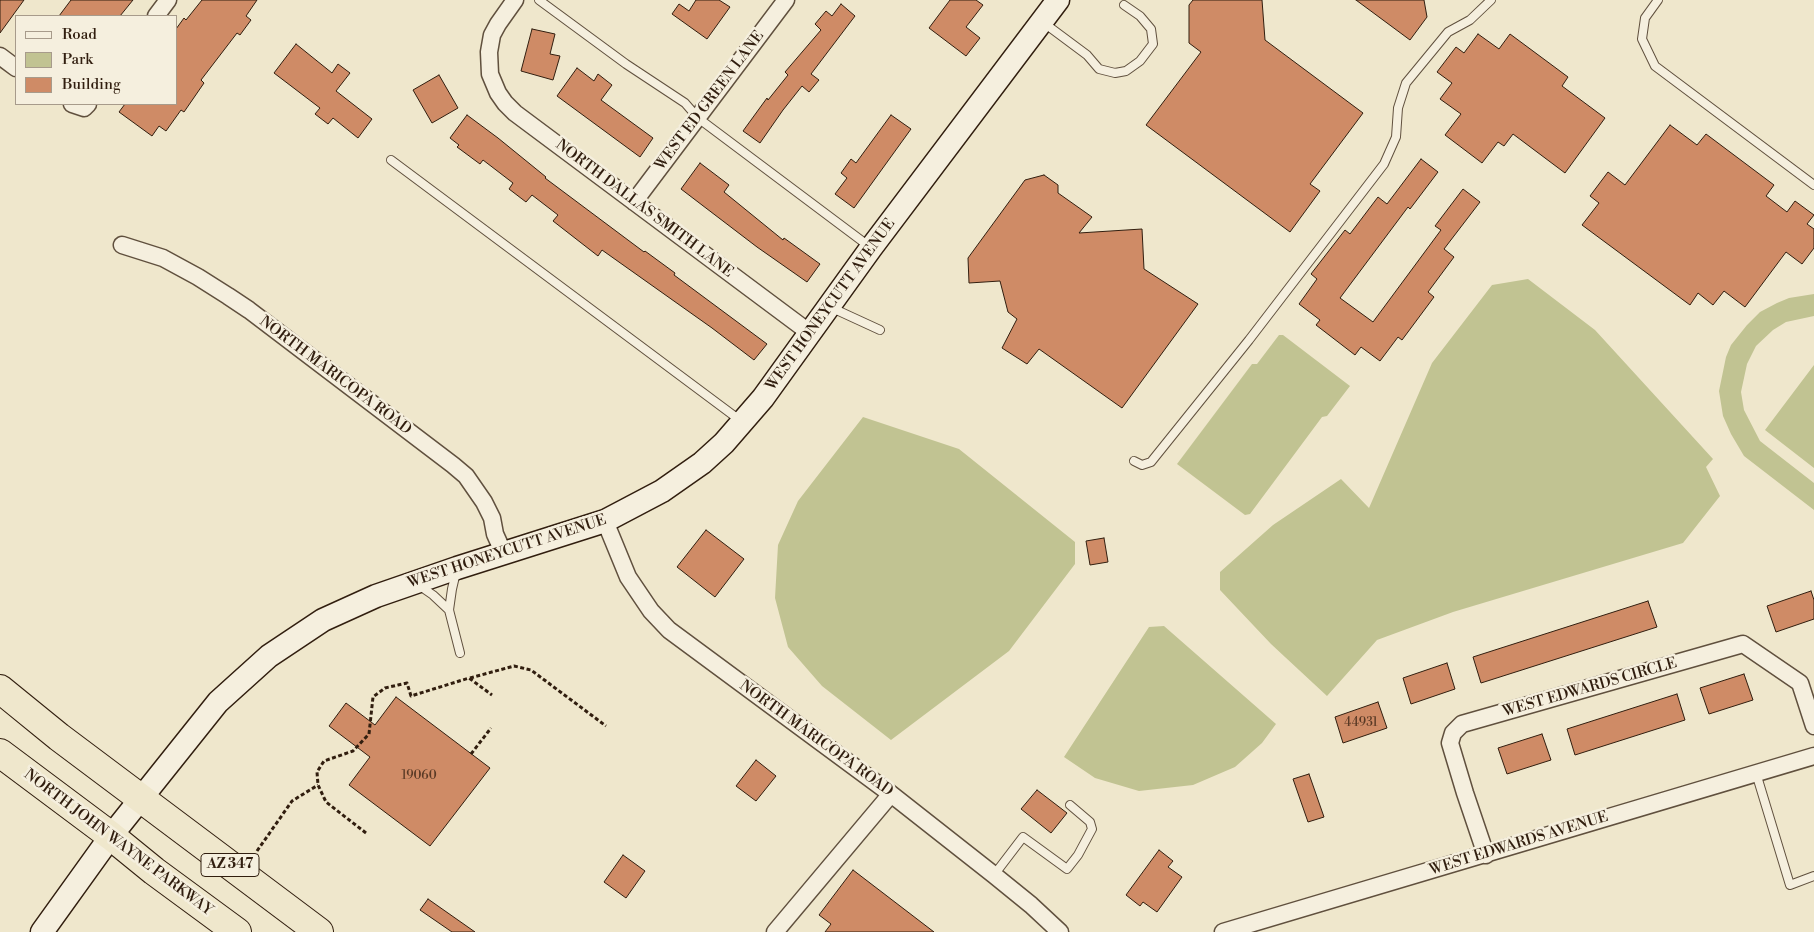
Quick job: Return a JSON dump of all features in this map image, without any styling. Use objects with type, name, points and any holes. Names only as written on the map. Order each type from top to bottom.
[{"type":"highway","name":"AZ 347","points":[[0,689],[59,737],[319,932]]},
{"type":"highway","name":"NORTH JOHN WAYNE PARKWAY","points":[[0,753],[237,932]]},
{"type":"street","points":[[157,15],[168,0]]},
{"type":"street","name":"NORTH DALLAS SMITH LANE","points":[[515,0],[492,35],[489,52],[490,74],[498,94],[514,113],[810,333]]},
{"type":"street","name":"WEST ED GREEN LANE","points":[[634,202],[786,0]]},
{"type":"street","name":"WEST HONEYCUTT AVENUE","points":[[42,932],[111,836],[218,702],[269,656],[323,620],[376,596],[605,521],[662,491],[682,478],[724,442],[763,398],[872,248],[1058,0]]},
{"type":"street","points":[[0,56],[15,67]]},
{"type":"street","name":"NORTH MARICOPA ROAD","points":[[122,244],[163,258],[198,277],[249,310],[453,465],[466,476],[484,502],[492,518],[495,534],[504,554]]},
{"type":"street","name":"NORTH MARICOPA ROAD","points":[[605,521],[628,577],[651,611],[669,630],[891,794],[1031,905],[1060,932]]},
{"type":"street","name":"WEST EDWARDS CIRCLE","points":[[1486,855],[1450,743],[1454,733],[1462,724],[1743,644],[1800,683],[1814,726]]},
{"type":"street","name":"WEST EDWARDS AVENUE","points":[[1223,932],[1814,756]]},
{"type":"street","points":[[776,932],[891,794]]},
{"type":"lane","points":[[539,0],[626,64],[685,103],[698,118],[872,248]]},
{"type":"lane","points":[[1134,461],[1142,465],[1151,462],[1243,347],[1384,164],[1396,137],[1398,108],[1406,83],[1448,32],[1470,20],[1491,0]]},
{"type":"lane","points":[[1658,0],[1645,18],[1642,39],[1655,66],[1814,185]]},
{"type":"lane","points":[[1042,22],[1087,55],[1099,69],[1115,72],[1126,71],[1140,61],[1153,44],[1151,29],[1140,16],[1124,5]]},
{"type":"lane","points":[[390,160],[742,422]]},
{"type":"lane","points":[[830,307],[880,330]]},
{"type":"lane","points":[[457,568],[449,610],[460,653]]},
{"type":"lane","points":[[415,583],[433,595],[449,610]]},
{"type":"lane","points":[[1756,773],[1790,885],[1814,876]]},
{"type":"lane","points":[[994,875],[1023,838],[1067,869],[1092,829],[1090,822],[1070,805]]},
{"type":"path","points":[[366,833],[326,802],[318,785],[317,772],[324,761],[353,751],[370,734],[373,697],[385,688],[407,683],[411,696],[514,666],[531,670],[606,726]]},
{"type":"path","points":[[469,678],[492,695]]},
{"type":"path","points":[[471,754],[490,728]]},
{"type":"path","points":[[257,851],[292,801],[318,785]]},
{"type":"green space","points":[[1528,279],[1595,330],[1713,459],[1706,467],[1720,496],[1683,543],[1453,612],[1377,640],[1327,696],[1271,644],[1220,590],[1220,572],[1273,525],[1341,479],[1369,508],[1432,363],[1492,285]]},
{"type":"green space","points":[[1814,294],[1814,316],[1786,322],[1773,330],[1756,346],[1747,364],[1741,392],[1744,410],[1760,441],[1814,483],[1814,510],[1744,456],[1723,416],[1719,391],[1726,357],[1731,345],[1747,325],[1760,312],[1777,303],[1789,298]]},
{"type":"green space","points":[[1279,335],[1283,335],[1350,386],[1327,416],[1322,417],[1250,514],[1245,515],[1177,464],[1252,364],[1257,364]]},
{"type":"green space","points":[[1814,365],[1814,468],[1765,430]]},
{"type":"green space","points":[[863,417],[959,449],[1075,542],[1075,564],[1009,651],[891,740],[822,686],[788,647],[775,598],[778,545],[798,501]]},
{"type":"green space","points":[[1164,626],[1276,724],[1262,743],[1235,767],[1193,785],[1139,791],[1095,778],[1064,757],[1149,627]]},
{"type":"building","points":[[0,0],[24,0],[0,33]]},
{"type":"building","points":[[71,0],[133,0],[121,15],[60,15]]},
{"type":"building","points":[[202,0],[257,0],[246,16],[251,20],[240,35],[237,33],[201,80],[204,83],[184,112],[181,110],[166,131],[159,126],[152,136],[119,112],[124,105],[178,105],[178,26],[184,18],[186,20]]},
{"type":"building","points":[[696,0],[719,0],[730,7],[707,39],[672,14],[679,4],[689,11]]},
{"type":"building","points":[[950,0],[976,0],[983,5],[966,27],[980,38],[966,56],[929,28]]},
{"type":"building","points":[[1193,0],[1262,0],[1265,40],[1363,113],[1310,184],[1320,191],[1290,232],[1146,125],[1201,52],[1189,43],[1189,5]]},
{"type":"building","points":[[1356,0],[1424,0],[1427,17],[1410,40]]},
{"type":"building","points":[[841,4],[855,16],[811,74],[819,80],[809,92],[802,86],[760,143],[743,131],[767,98],[768,100],[788,75],[785,72],[821,30],[815,24],[826,11],[832,16]]},
{"type":"building","points":[[532,29],[555,34],[550,54],[560,56],[553,80],[521,71]]},
{"type":"building","points":[[1478,34],[1499,49],[1510,34],[1568,77],[1562,86],[1605,118],[1565,173],[1513,134],[1504,146],[1498,142],[1482,163],[1445,135],[1461,114],[1440,99],[1452,83],[1437,72],[1456,47],[1464,53]]},
{"type":"building","points":[[296,44],[332,73],[338,64],[350,73],[336,91],[372,119],[358,138],[333,118],[328,124],[315,114],[320,108],[274,73]]},
{"type":"building","points":[[577,68],[594,81],[598,74],[612,85],[601,100],[653,138],[640,157],[557,96]]},
{"type":"building","points":[[439,75],[458,108],[432,123],[413,90]]},
{"type":"building","points":[[467,115],[498,138],[545,178],[675,273],[674,275],[767,344],[754,360],[602,250],[598,256],[553,221],[558,215],[532,195],[526,202],[509,189],[513,183],[483,160],[480,164],[457,147],[459,145],[450,138]]},
{"type":"building","points":[[891,115],[911,129],[854,208],[835,194],[847,178],[841,173],[851,159],[856,163]]},
{"type":"building","points":[[1670,125],[1697,145],[1706,134],[1774,185],[1766,196],[1787,212],[1795,201],[1814,215],[1807,224],[1814,229],[1814,248],[1802,264],[1786,252],[1745,307],[1724,291],[1713,305],[1698,293],[1690,305],[1582,225],[1599,203],[1590,196],[1608,172],[1625,185]]},
{"type":"building","points":[[1421,159],[1438,172],[1410,209],[1408,207],[1340,298],[1373,322],[1441,230],[1435,226],[1463,189],[1480,202],[1444,249],[1454,257],[1428,292],[1434,297],[1402,340],[1398,337],[1380,361],[1361,347],[1355,355],[1316,325],[1320,320],[1299,304],[1317,279],[1311,274],[1345,230],[1350,234],[1378,197],[1387,204]]},
{"type":"building","points":[[700,163],[729,185],[724,192],[783,240],[784,238],[820,264],[807,282],[757,247],[681,189]]},
{"type":"building","points":[[1044,175],[1058,185],[1058,193],[1092,217],[1079,233],[1142,229],[1144,269],[1198,304],[1122,408],[1039,349],[1027,364],[1002,348],[1017,319],[1008,312],[1000,281],[969,283],[968,258],[1025,180]]},
{"type":"building","points":[[706,530],[744,559],[715,597],[677,567]]},
{"type":"building","points":[[1104,538],[1108,562],[1090,565],[1086,541]]},
{"type":"building","points":[[1811,591],[1814,600],[1814,619],[1776,632],[1767,606]]},
{"type":"building","points":[[1648,601],[1657,627],[1481,683],[1473,657]]},
{"type":"building","points":[[1447,663],[1455,689],[1411,704],[1403,678]]},
{"type":"building","points":[[1744,674],[1753,700],[1709,714],[1700,688]]},
{"type":"building","points":[[1677,694],[1685,720],[1575,755],[1567,729]]},
{"type":"building","points":[[396,697],[490,768],[430,846],[349,785],[370,757],[329,726],[346,703],[375,725]]},
{"type":"building","points":[[1378,702],[1387,728],[1343,743],[1335,717]]},
{"type":"building","points":[[1542,734],[1551,760],[1507,774],[1498,748]]},
{"type":"building","points":[[756,760],[776,776],[756,801],[736,786]]},
{"type":"building","points":[[1309,774],[1324,817],[1308,822],[1293,779]]},
{"type":"building","points":[[1037,790],[1067,813],[1051,833],[1021,809]]},
{"type":"building","points":[[1159,850],[1173,861],[1168,867],[1182,877],[1157,912],[1143,902],[1140,906],[1126,895]]},
{"type":"building","points":[[623,855],[645,871],[626,898],[604,882]]},
{"type":"building","points":[[853,870],[934,932],[825,932],[831,924],[819,915]]},
{"type":"building","points":[[428,899],[475,932],[452,932],[420,910]]}]
